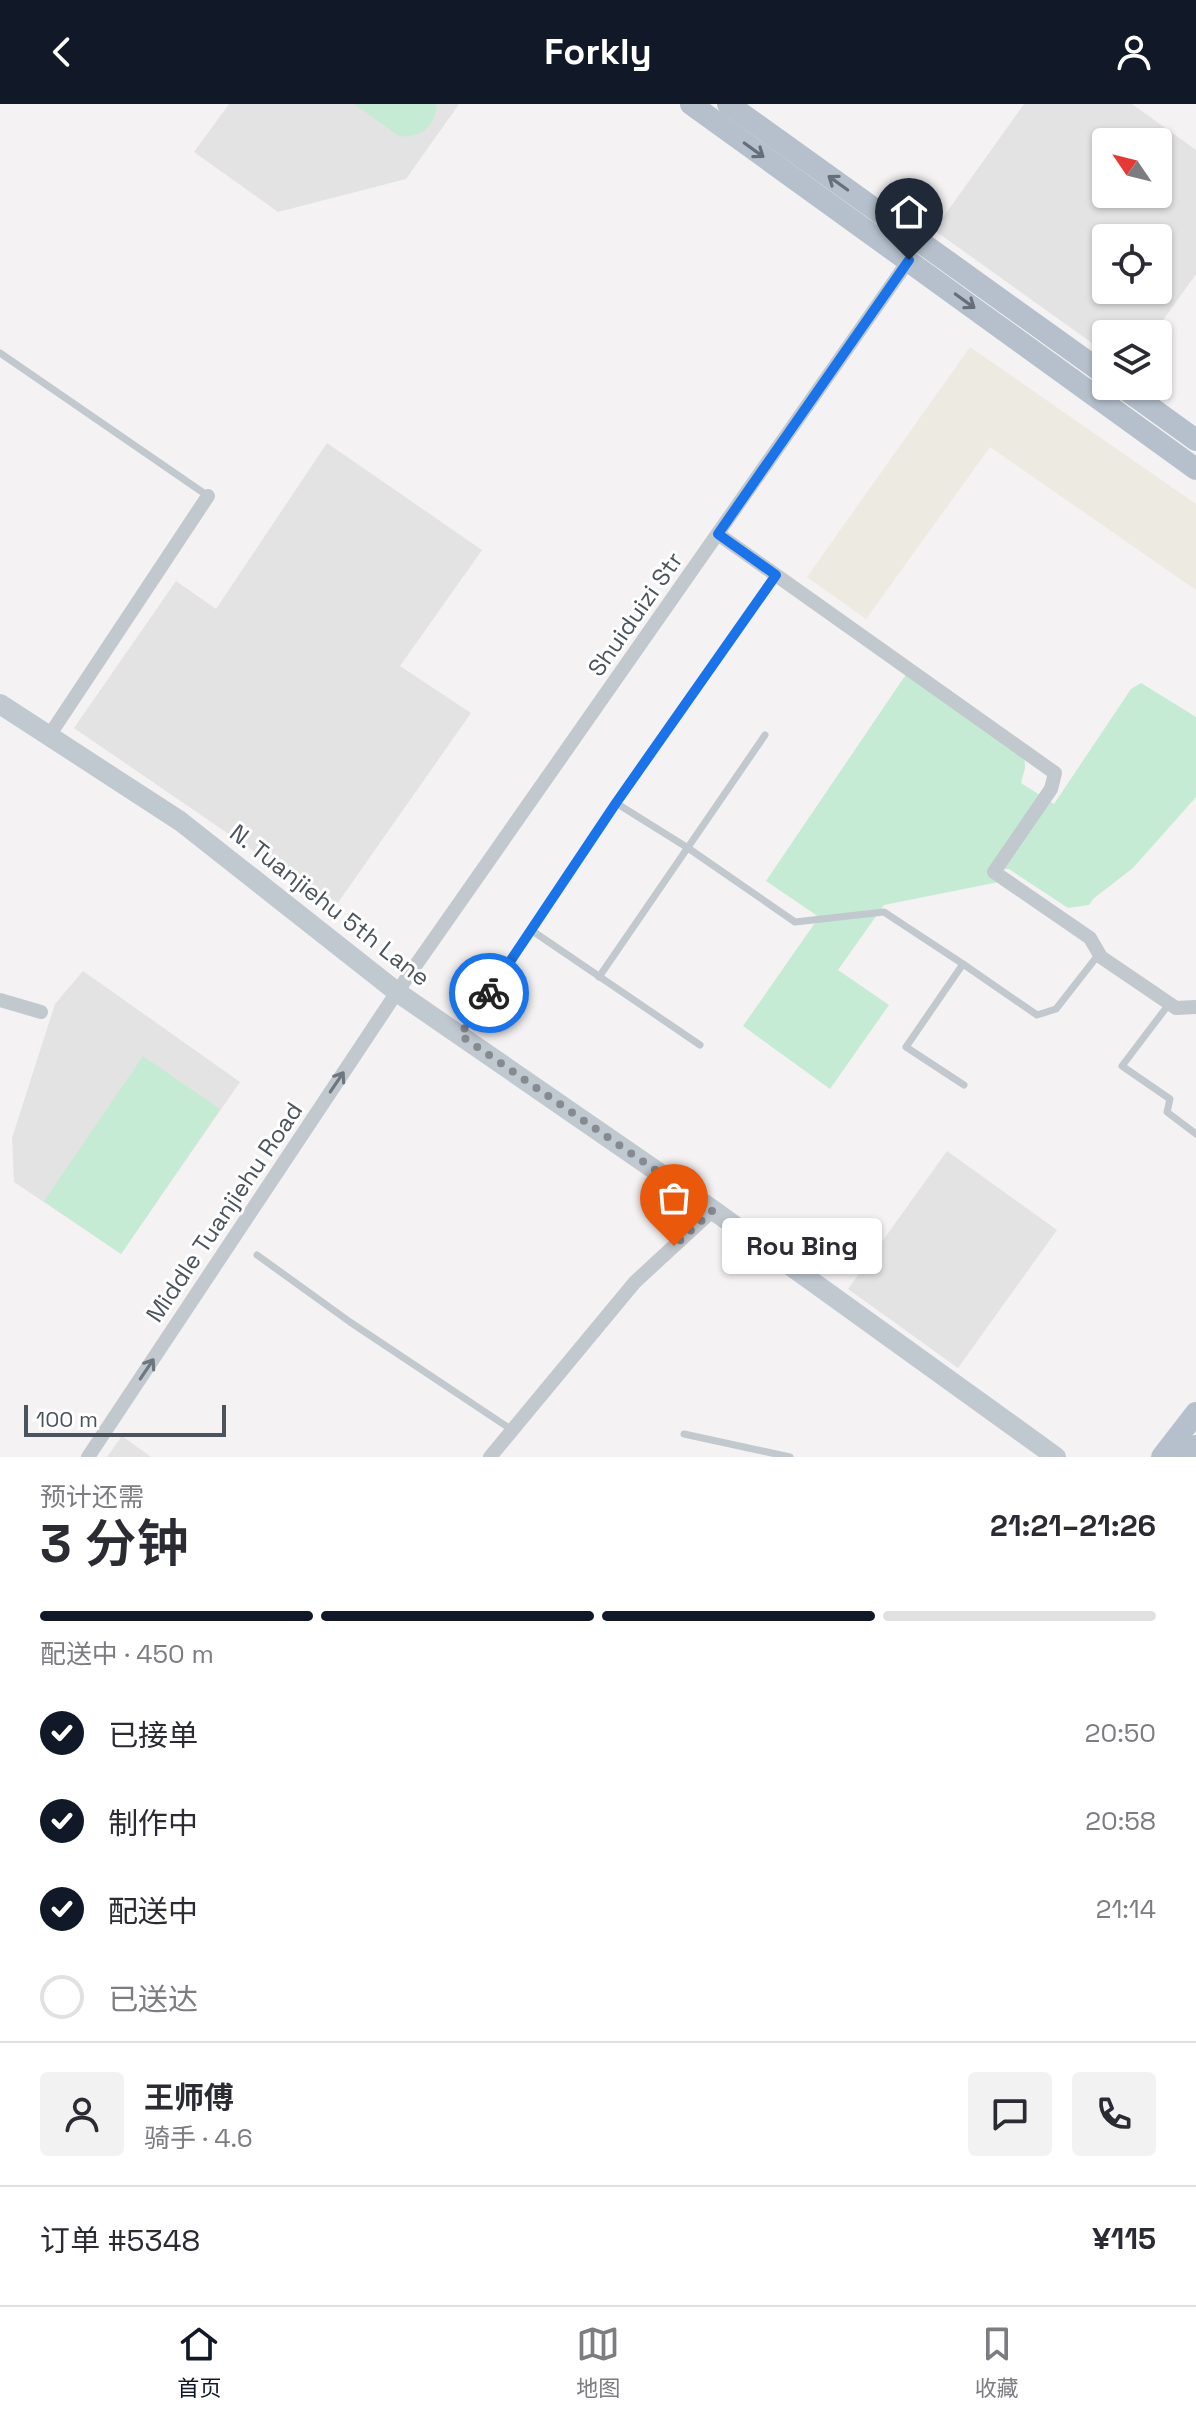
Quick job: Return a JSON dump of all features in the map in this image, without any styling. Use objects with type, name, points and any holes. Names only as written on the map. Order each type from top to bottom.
[{"type":"main road","points":[[728,104],[1092,365]]},
{"type":"main road","points":[[704,108],[1196,469]]},
{"type":"main road","points":[[1140,400],[1196,440]]},
{"type":"main road","points":[[1162,1457],[1196,1413]]},
{"type":"main road","points":[[1187,1457],[1196,1446]]},
{"type":"street","name":"Shuiduizi Str","points":[[397,992],[909,260]]},
{"type":"street","points":[[49,736],[208,496]]},
{"type":"street","points":[[718,534],[1055,773],[1051,789],[994,872],[1090,938],[1099,954],[1169,1004],[1176,1008],[1196,1007]]},
{"type":"street","name":"N. Tuanjiehu 5th Lane","points":[[0,704],[180,821],[397,992],[713,1210],[1056,1457]]},
{"type":"street","name":"Middle Tuanjiehu Road","points":[[88,1457],[397,992]]},
{"type":"street","points":[[0,1000],[41,1012]]},
{"type":"street","points":[[490,1457],[635,1282],[713,1210]]},
{"type":"lane","points":[[0,353],[208,496]]},
{"type":"lane","points":[[460,1035],[616,803],[776,575]]},
{"type":"lane","points":[[599,977],[765,735]]},
{"type":"lane","points":[[616,803],[795,922],[884,912],[1037,1015],[1056,1009],[1099,954]]},
{"type":"lane","points":[[531,930],[700,1045]]},
{"type":"lane","points":[[963,964],[906,1047],[964,1085]]},
{"type":"lane","points":[[1169,1004],[1122,1066],[1170,1099],[1167,1112],[1196,1134]]},
{"type":"lane","points":[[257,1255],[350,1322],[512,1430]]},
{"type":"lane","points":[[684,1434],[790,1457]]},
{"type":"shaded area","points":[[229,104],[459,104],[406,179],[278,212],[194,152]]},
{"type":"shaded area","points":[[1024,104],[1132,104],[1165,128],[1092,128],[1092,208],[1172,208],[1172,133],[1196,150],[1196,274],[1163,320],[1092,320],[1092,343],[934,230]]},
{"type":"shaded area","points":[[970,347],[1196,504],[1196,590],[990,447],[866,619],[807,577]]},
{"type":"shaded area","points":[[327,443],[482,550],[400,666],[471,713],[335,907],[74,728],[176,581],[216,609]]},
{"type":"shaded area","points":[[83,971],[240,1082],[121,1254],[14,1182],[12,1138],[55,1004]]},
{"type":"shaded area","points":[[947,1151],[1057,1230],[958,1368],[848,1289]]},
{"type":"shaded area","points":[[122,1436],[151,1457],[107,1457]]},
{"type":"green space","points":[[354,104],[437,104],[434,118],[426,129],[414,135],[399,136]]},
{"type":"green space","points":[[911,667],[1024,745],[1025,768],[1021,783],[1054,804],[1131,689],[1141,683],[1196,717],[1196,797],[1133,868],[1089,905],[1068,908],[1009,869],[1001,869],[999,882],[884,905],[838,970],[889,1005],[830,1089],[743,1026],[819,917],[766,881]]},
{"type":"green space","points":[[143,1056],[220,1109],[121,1254],[44,1201]]},
{"type":"way so far","points":[[489,993],[460,1035],[713,1210],[674,1246]]},
{"type":"place","name":"Rou Bing","points":[[674,1246]]},
{"type":"route","points":[[489,993],[616,803],[776,575],[718,534],[909,260]]}]
